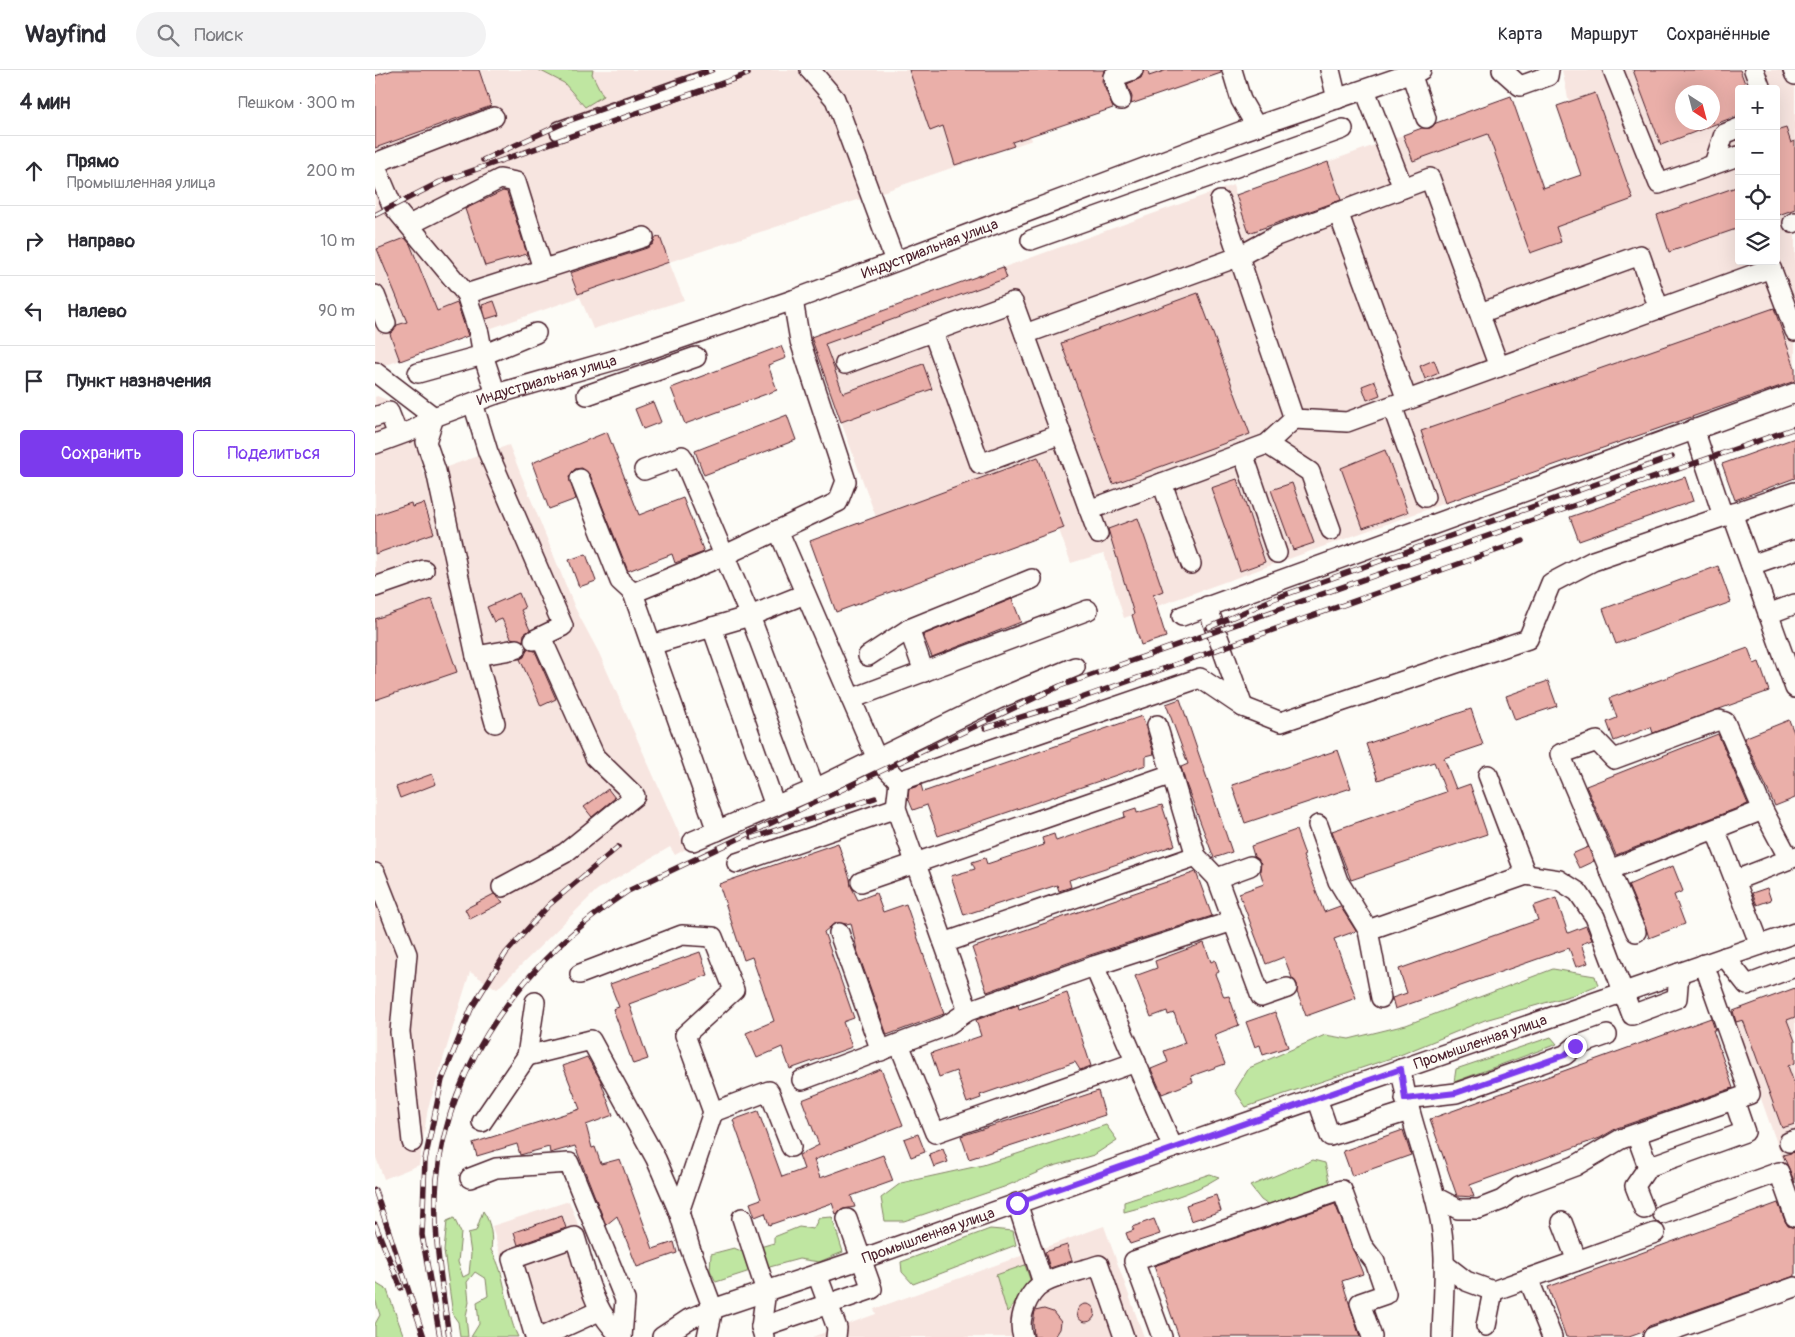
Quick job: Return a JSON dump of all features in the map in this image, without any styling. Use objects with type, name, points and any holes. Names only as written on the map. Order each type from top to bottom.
[{"type":"street","points":[[560,131],[734,70]]},
{"type":"street","points":[[810,70],[835,99],[895,261]]},
{"type":"street","points":[[1121,100],[1113,77],[1133,70]]},
{"type":"street","points":[[1232,70],[1250,128],[1256,160]]},
{"type":"street","points":[[1330,70],[1337,99]]},
{"type":"street","points":[[1502,70],[1520,86],[1548,76],[1549,70]]},
{"type":"street","points":[[1613,70],[1659,184],[1735,157]]},
{"type":"street","points":[[1754,70],[1760,85]]},
{"type":"street","points":[[1793,70],[1795,75]]},
{"type":"street","points":[[1416,72],[1426,118]]},
{"type":"street","name":"Индустриальная улица","points":[[375,444],[413,430],[434,417],[496,394],[629,356],[793,300],[1250,128],[1416,72]]},
{"type":"street","points":[[1365,90],[1403,188]]},
{"type":"street","points":[[494,117],[375,164],[392,205],[466,294],[496,394]]},
{"type":"street","points":[[1031,240],[1343,129]]},
{"type":"street","points":[[1715,164],[1724,134],[1735,130]]},
{"type":"street","points":[[1025,334],[1238,257],[1276,236],[1430,178],[1499,367]]},
{"type":"street","points":[[409,225],[500,179],[516,182],[543,269]]},
{"type":"street","points":[[1220,201],[1294,419]]},
{"type":"street","points":[[1338,212],[1399,403],[1425,497]]},
{"type":"street","points":[[466,294],[644,237]]},
{"type":"street","points":[[1480,314],[1640,256],[1659,309]]},
{"type":"street","points":[[1089,510],[1267,444],[1294,419],[1347,422],[1771,268],[1795,331]]},
{"type":"street","points":[[375,295],[386,323]]},
{"type":"street","points":[[633,594],[723,556],[838,502],[846,481],[800,340],[793,300]]},
{"type":"street","points":[[845,364],[1013,302],[1098,534]]},
{"type":"street","points":[[933,332],[980,464],[1061,434]]},
{"type":"street","points":[[417,373],[483,355],[536,333]]},
{"type":"street","points":[[587,395],[696,356]]},
{"type":"street","points":[[375,372],[434,417],[426,442],[436,471],[477,656],[495,723]]},
{"type":"street","points":[[1182,616],[1795,393]]},
{"type":"street","points":[[473,403],[488,452],[563,626],[538,639],[595,757],[635,796],[565,853],[503,887]]},
{"type":"street","points":[[375,417],[389,412],[398,435]]},
{"type":"street","points":[[1694,430],[1751,565],[1769,614],[1789,655],[1795,688]]},
{"type":"street","points":[[1267,444],[1310,472],[1331,530]]},
{"type":"street","points":[[1243,453],[1277,553]]},
{"type":"street","points":[[644,470],[682,456],[750,616],[815,789]]},
{"type":"street","points":[[580,480],[619,581],[633,594],[717,831]]},
{"type":"street","points":[[1162,483],[1191,564]]},
{"type":"street","points":[[899,781],[1200,678],[1243,706],[1281,722],[1528,639],[1551,583],[1593,561],[1795,492]]},
{"type":"street","points":[[778,530],[877,759],[899,781]]},
{"type":"street","points":[[1751,565],[1795,550]]},
{"type":"street","points":[[375,587],[424,570]]},
{"type":"street","points":[[868,656],[909,629],[1032,578]]},
{"type":"street","points":[[651,645],[750,616],[805,594]]},
{"type":"street","points":[[1769,614],[1795,604]]},
{"type":"street","points":[[1207,606],[1243,706]]},
{"type":"street","points":[[851,699],[1087,610]]},
{"type":"street","points":[[712,627],[775,806]]},
{"type":"street","points":[[909,629],[924,672]]},
{"type":"street","points":[[477,656],[516,649]]},
{"type":"street","points":[[693,841],[815,789],[998,699],[1075,666]]},
{"type":"street","points":[[1636,932],[1560,754],[1597,741],[1614,759],[1719,720],[1725,722],[1763,810],[1792,858],[1736,880]]},
{"type":"street","points":[[1157,725],[1196,856],[1217,878],[1261,997],[1287,988]]},
{"type":"street","points":[[861,882],[1172,774]]},
{"type":"street","points":[[1488,775],[1526,875]]},
{"type":"street","points":[[899,781],[895,808],[967,1011]]},
{"type":"street","points":[[737,863],[895,808]]},
{"type":"street","points":[[1609,870],[1763,810]]},
{"type":"street","points":[[1318,825],[1338,881],[1368,930],[1381,998]]},
{"type":"street","points":[[1715,829],[1760,945]]},
{"type":"street","points":[[943,943],[1196,856]]},
{"type":"street","points":[[1217,878],[1250,866]]},
{"type":"street","points":[[375,873],[407,954],[400,1032],[412,1142]]},
{"type":"street","points":[[1368,930],[1526,875],[1559,880],[1578,892],[1595,917],[1609,950],[1623,992]]},
{"type":"street","points":[[802,1080],[946,1026],[967,1011],[1094,966],[1233,922]]},
{"type":"street","points":[[839,933],[881,1051]]},
{"type":"street","name":"Промышленная улица","points":[[661,1337],[689,1319],[713,1309],[862,1259],[1173,1148],[1795,933]]},
{"type":"street","points":[[579,974],[682,935],[713,937],[734,990],[685,1035],[713,1112],[679,1212]]},
{"type":"street","points":[[1725,957],[1747,985],[1795,967]]},
{"type":"street","points":[[1435,1197],[1458,1209],[1479,1210],[1502,1200],[1519,1187],[1575,1166],[1621,1139],[1750,1094],[1704,964]]},
{"type":"street","points":[[1094,966],[1173,1148]]},
{"type":"street","points":[[482,1122],[527,1056],[535,1002]]},
{"type":"street","points":[[1317,1098],[1330,1136],[1407,1105],[1456,1093],[1565,1055],[1575,1046],[1607,1035]]},
{"type":"street","points":[[527,1056],[591,1040],[656,1159],[679,1212],[690,1248],[713,1309],[707,1337]]},
{"type":"street","points":[[899,1044],[935,1133],[1136,1062]]},
{"type":"street","points":[[1401,1069],[1407,1105],[1435,1197],[1441,1227],[1444,1264],[1441,1337]]},
{"type":"street","points":[[713,1112],[769,1091],[791,1147]]},
{"type":"street","points":[[1643,1209],[1635,1186],[1648,1167],[1745,1132],[1734,1100]]},
{"type":"street","points":[[1636,1134],[1648,1167]]},
{"type":"street","points":[[470,1178],[496,1168],[569,1163],[625,1300],[622,1337]]},
{"type":"street","points":[[1663,1214],[1779,1172],[1795,1217]]},
{"type":"street","points":[[1162,1337],[1134,1261],[1342,1190],[1361,1244],[1375,1262],[1386,1294],[1361,1303],[1373,1337]]},
{"type":"street","points":[[1017,1203],[1043,1283]]},
{"type":"street","points":[[742,1218],[766,1291],[762,1332],[828,1304],[872,1289],[847,1219]]},
{"type":"street","points":[[1562,1222],[1577,1261]]},
{"type":"street","points":[[1444,1264],[1466,1281],[1493,1291],[1655,1233]]},
{"type":"street","points":[[535,1337],[512,1259],[575,1238],[599,1311],[611,1328],[622,1337]]},
{"type":"street","points":[[1023,1337],[1020,1329],[1021,1316],[1033,1294],[1043,1283],[1099,1265],[1124,1337]]},
{"type":"street","points":[[817,1274],[837,1328],[836,1337]]},
{"type":"street","points":[[1528,1278],[1552,1337]]},
{"type":"street","points":[[1653,1337],[1795,1287]]},
{"type":"street","points":[[1486,1326],[1493,1291]]},
{"type":"street","points":[[541,1337],[599,1311]]},
{"type":"shaded area","points":[[393,70],[1234,70],[1129,105],[1114,107],[1105,80],[1021,108],[1032,140],[888,190],[669,262],[684,300],[593,329],[580,297],[375,369],[375,76]]},
{"type":"shaded area","points":[[1562,70],[1795,70],[1795,381],[1445,503],[1124,618],[1104,553],[1071,563],[1059,530],[836,612],[810,541],[876,517],[810,337],[1233,185],[1236,195],[1511,96],[1544,188],[1581,174],[1557,106],[1569,102]]},
{"type":"shaded area","points":[[375,397],[393,402],[413,430],[424,475],[509,445],[575,608],[599,653],[686,849],[675,855],[670,847],[597,890],[497,989],[470,972],[428,1108],[419,1165],[384,1179],[375,1155]]},
{"type":"shaded area","points":[[1795,988],[1795,1194],[1730,1012]]},
{"type":"shaded area","points":[[569,1201],[612,1314],[561,1337],[523,1337],[492,1226]]},
{"type":"shaded area","points":[[1104,1226],[1144,1337],[812,1337],[876,1314],[874,1309]]},
{"type":"green space","points":[[539,70],[593,70],[592,74],[603,96],[585,107],[564,83]]},
{"type":"green space","points":[[1553,969],[1595,976],[1598,985],[1573,995],[1485,1020],[1400,1055],[1246,1107],[1235,1091],[1249,1068],[1325,1035],[1349,1039],[1406,1025]]},
{"type":"green space","points":[[1551,1037],[1557,1044],[1454,1082],[1456,1069]]},
{"type":"green space","points":[[1106,1125],[1117,1140],[1094,1155],[1050,1167],[1004,1187],[904,1221],[885,1221],[881,1198],[901,1183],[983,1165]]},
{"type":"green space","points":[[1313,1160],[1325,1163],[1330,1184],[1311,1194],[1271,1207],[1261,1200],[1250,1186]]},
{"type":"green space","points":[[1210,1174],[1219,1177],[1185,1194],[1124,1212],[1124,1202]]},
{"type":"green space","points":[[483,1211],[491,1230],[491,1250],[500,1271],[510,1315],[518,1337],[471,1337],[479,1324],[477,1302],[488,1296],[486,1279],[475,1272],[467,1282],[469,1302],[466,1316],[468,1337],[460,1337],[458,1322],[453,1315],[444,1251],[447,1221],[454,1218],[461,1233],[458,1262],[463,1277],[469,1274],[471,1254],[468,1233],[476,1231]]},
{"type":"green space","points":[[832,1217],[843,1252],[819,1262],[799,1259],[766,1268],[760,1247],[774,1243],[774,1237],[799,1227],[813,1229],[819,1218]]},
{"type":"green space","points":[[990,1229],[1013,1231],[1016,1245],[913,1284],[902,1272],[901,1262]]},
{"type":"green space","points":[[734,1248],[746,1253],[750,1271],[716,1282],[710,1270],[711,1254]]},
{"type":"green space","points":[[1025,1265],[1032,1285],[1007,1312],[996,1275]]},
{"type":"green space","points":[[375,1281],[387,1290],[404,1337],[375,1337],[375,1324],[380,1315],[375,1299]]},
{"type":"building","points":[[393,70],[479,70],[491,106],[375,148],[375,76]]},
{"type":"building","points":[[909,70],[1104,70],[1102,81],[1113,108],[1012,142],[1014,146],[955,165],[943,126],[930,131]]},
{"type":"building","points":[[1144,70],[1148,70],[1149,76],[1167,70],[1221,70],[1221,73],[1131,104],[1132,97],[1127,84],[1141,78]]},
{"type":"building","points":[[1633,70],[1740,70],[1746,85],[1735,85],[1735,117],[1720,122],[1720,85],[1675,85],[1675,130],[1700,130],[1661,145]]},
{"type":"building","points":[[1595,93],[1633,199],[1556,227],[1561,242],[1530,253],[1488,134],[1413,161],[1403,135],[1422,128],[1430,128],[1436,123],[1511,96],[1543,188],[1581,175],[1557,106]]},
{"type":"building","points":[[1786,128],[1791,143],[1795,141],[1795,209],[1780,215],[1780,130]]},
{"type":"building","points":[[1328,162],[1341,200],[1249,233],[1236,195]]},
{"type":"building","points":[[1735,187],[1735,229],[1669,252],[1657,215]]},
{"type":"building","points":[[503,191],[507,192],[527,254],[485,266],[465,209]]},
{"type":"building","points":[[660,237],[669,262],[578,294],[570,273],[647,248],[653,244],[655,238]]},
{"type":"building","points":[[405,238],[410,244],[437,311],[457,303],[468,336],[400,361],[390,334],[397,325],[407,322],[377,249]]},
{"type":"building","points":[[1003,267],[1007,278],[825,344],[843,393],[923,364],[932,389],[841,422],[811,337]]},
{"type":"building","points":[[1198,293],[1250,434],[1113,484],[1061,343]]},
{"type":"building","points":[[494,301],[499,315],[486,319],[482,305]]},
{"type":"building","points":[[1774,308],[1795,368],[1795,381],[1445,503],[1421,431]]},
{"type":"building","points":[[781,346],[786,358],[768,365],[777,390],[685,424],[671,388]]},
{"type":"building","points":[[1434,360],[1439,373],[1425,379],[1420,366]]},
{"type":"building","points":[[1375,381],[1380,395],[1367,400],[1362,386]]},
{"type":"building","points":[[653,402],[661,422],[643,429],[635,409]]},
{"type":"building","points":[[787,415],[796,440],[704,475],[695,451]]},
{"type":"building","points":[[607,432],[639,515],[683,498],[704,552],[675,563],[672,554],[628,571],[590,475],[582,468],[575,469],[569,477],[576,499],[549,509],[532,463]]},
{"type":"building","points":[[1795,438],[1795,478],[1735,500],[1722,464]]},
{"type":"building","points":[[1385,450],[1408,512],[1363,528],[1341,468]]},
{"type":"building","points":[[1038,457],[1064,528],[836,612],[810,541]]},
{"type":"building","points":[[1685,477],[1693,501],[1579,541],[1570,517]]},
{"type":"building","points":[[1237,479],[1265,562],[1240,571],[1211,488]]},
{"type":"building","points":[[1292,483],[1314,543],[1293,550],[1271,490]]},
{"type":"building","points":[[411,503],[412,507],[424,503],[434,533],[375,554],[375,515]]},
{"type":"building","points":[[1138,518],[1163,591],[1153,595],[1166,637],[1141,645],[1132,615],[1134,614],[1108,529]]},
{"type":"building","points":[[586,554],[596,581],[579,587],[569,560]]},
{"type":"building","points":[[1718,566],[1731,602],[1616,644],[1603,609]]},
{"type":"building","points":[[519,593],[525,608],[521,610],[530,630],[524,634],[523,641],[511,638],[502,619],[494,622],[487,607]]},
{"type":"building","points":[[432,599],[457,672],[375,700],[375,619]]},
{"type":"building","points":[[1012,599],[1021,622],[932,657],[923,635]]},
{"type":"building","points":[[1748,648],[1754,664],[1759,662],[1769,691],[1653,733],[1651,727],[1614,741],[1607,722],[1617,718],[1610,698]]},
{"type":"building","points":[[527,649],[535,651],[556,699],[541,706],[520,659],[524,657]]},
{"type":"building","points":[[1548,681],[1557,706],[1515,720],[1506,696]]},
{"type":"building","points":[[1180,699],[1232,852],[1214,858],[1186,784],[1181,767],[1188,764],[1166,704]]},
{"type":"building","points":[[1471,709],[1483,745],[1444,758],[1456,789],[1470,784],[1487,834],[1351,880],[1332,831],[1446,792],[1434,762],[1378,780],[1366,744]]},
{"type":"building","points":[[1142,716],[1154,754],[1146,756],[1146,765],[938,836],[927,805],[913,810],[908,798],[909,789],[921,785],[923,792]]},
{"type":"building","points":[[1789,720],[1795,735],[1795,798],[1775,806],[1744,738]]},
{"type":"building","points":[[1718,734],[1748,804],[1616,855],[1586,786]]},
{"type":"building","points":[[1338,750],[1351,788],[1245,823],[1232,785]]},
{"type":"building","points":[[432,774],[436,784],[400,798],[396,787]]},
{"type":"building","points":[[608,789],[615,798],[592,817],[584,807]]},
{"type":"building","points":[[1162,805],[1175,845],[1069,880],[1071,887],[1059,891],[1057,885],[964,915],[951,876],[975,869],[972,862],[985,858],[987,864],[1044,845],[1042,838],[1054,834],[1056,841],[1125,817],[1124,812],[1136,808],[1137,813]]},
{"type":"building","points":[[1296,830],[1305,855],[1303,856],[1324,912],[1340,906],[1356,931],[1334,939],[1356,998],[1306,1016],[1297,992],[1297,984],[1292,978],[1284,957],[1266,964],[1239,893],[1264,884],[1260,871],[1261,863],[1254,856],[1251,846]]},
{"type":"building","points":[[838,843],[851,886],[858,900],[876,893],[883,912],[906,904],[944,1014],[887,1035],[857,950],[851,923],[835,923],[824,932],[854,1018],[843,1022],[852,1047],[790,1069],[782,1047],[757,1058],[746,1033],[774,1021],[752,957],[744,960],[719,884]]},
{"type":"building","points":[[1588,847],[1594,861],[1579,868],[1572,854]]},
{"type":"building","points":[[1673,866],[1683,891],[1674,895],[1685,924],[1649,938],[1628,885]]},
{"type":"building","points":[[1196,872],[1212,916],[1090,955],[987,992],[972,948]]},
{"type":"building","points":[[1767,888],[1771,900],[1757,905],[1752,893]]},
{"type":"building","points":[[494,894],[503,902],[470,919],[465,909]]},
{"type":"building","points":[[1556,898],[1568,933],[1586,926],[1592,940],[1581,944],[1588,963],[1576,967],[1569,948],[1395,1009],[1392,998],[1407,993],[1399,969],[1538,920],[1533,906]]},
{"type":"building","points":[[1204,943],[1211,962],[1215,960],[1219,972],[1215,974],[1224,997],[1229,996],[1239,1025],[1214,1035],[1225,1064],[1191,1076],[1193,1082],[1162,1094],[1151,1069],[1168,1062],[1164,1051],[1185,1043],[1174,1013],[1168,1015],[1167,1011],[1151,1017],[1135,976],[1157,968],[1155,961]]},
{"type":"building","points":[[700,952],[708,975],[629,1004],[648,1059],[633,1064],[613,1009],[619,1007],[610,984]]},
{"type":"building","points":[[1795,988],[1795,1017],[1787,1020],[1795,1041],[1795,1063],[1788,1066],[1795,1086],[1795,1124],[1782,1128],[1743,1020],[1736,1022],[1733,1011]]},
{"type":"building","points":[[1067,993],[1091,1066],[1080,1070],[1075,1062],[980,1095],[981,1098],[967,1103],[956,1071],[939,1077],[931,1053],[981,1036],[976,1020],[1018,1005],[1019,1009]]},
{"type":"building","points":[[1275,1012],[1288,1047],[1263,1055],[1260,1045],[1255,1047],[1246,1022]]},
{"type":"building","points":[[1711,1018],[1715,1030],[1713,1030],[1733,1088],[1617,1128],[1600,1138],[1470,1185],[1474,1197],[1457,1196],[1430,1119]]},
{"type":"building","points":[[587,1057],[600,1079],[613,1115],[586,1125],[592,1148],[595,1147],[601,1164],[620,1159],[653,1249],[674,1242],[677,1253],[637,1267],[617,1216],[606,1225],[575,1146],[550,1153],[549,1147],[520,1155],[517,1144],[477,1156],[473,1143],[580,1109],[563,1066]]},
{"type":"building","points":[[881,1069],[903,1125],[814,1160],[820,1178],[883,1155],[893,1181],[851,1196],[855,1207],[843,1209],[836,1214],[832,1203],[769,1225],[765,1213],[755,1217],[750,1203],[761,1199],[733,1120],[758,1111],[782,1177],[804,1169],[799,1155],[819,1145],[802,1100]]},
{"type":"building","points":[[1098,1091],[1105,1115],[969,1159],[961,1136]]},
{"type":"building","points":[[1403,1130],[1411,1155],[1352,1176],[1343,1151]]},
{"type":"building","points":[[918,1134],[925,1152],[911,1157],[904,1139]]},
{"type":"building","points":[[943,1149],[948,1162],[934,1167],[929,1154]]},
{"type":"building","points":[[1795,1152],[1795,1183],[1783,1155]]},
{"type":"building","points":[[1216,1195],[1221,1211],[1191,1221],[1186,1205]]},
{"type":"building","points":[[1778,1203],[1788,1226],[1795,1228],[1795,1276],[1649,1326],[1643,1332],[1629,1337],[1566,1337],[1548,1287]]},
{"type":"building","points":[[1335,1204],[1363,1274],[1342,1281],[1360,1337],[1179,1337],[1154,1266]]},
{"type":"building","points":[[562,1216],[566,1228],[518,1245],[514,1232]]},
{"type":"building","points":[[1154,1219],[1160,1234],[1130,1244],[1126,1233],[1134,1230],[1132,1227]]},
{"type":"building","points":[[1067,1245],[1072,1261],[1050,1268],[1045,1252]]},
{"type":"building","points":[[1082,1304],[1090,1304],[1095,1309],[1093,1320],[1082,1322],[1077,1317],[1077,1309]]},
{"type":"building","points":[[1044,1309],[1053,1312],[1061,1322],[1060,1329],[1055,1337],[1034,1337],[1033,1323],[1035,1311]]},
{"type":"railway","points":[[483,160],[568,121],[712,70]]},
{"type":"railway","points":[[375,215],[440,182],[748,74]]},
{"type":"railway","points":[[449,1337],[437,1238],[436,1199],[437,1179],[445,1135],[458,1092],[477,1052],[500,1014],[528,979],[559,946],[592,917],[628,891],[1060,686],[1795,428]]},
{"type":"railway","points":[[1208,628],[1273,599],[1672,457]]},
{"type":"railway","points":[[985,728],[1070,702],[1523,541]]},
{"type":"railway","points":[[752,838],[875,798]]},
{"type":"railway","points":[[440,1337],[422,1235],[425,1160],[442,1080],[471,1009],[506,953],[549,905],[618,847]]},
{"type":"railway","points":[[375,1190],[424,1337]]},
{"type":"railway","points":[[375,1224],[401,1288]]},
{"type":"route","points":[[1017,1203],[1401,1069],[1405,1099],[1456,1093],[1565,1055],[1575,1046]]}]
